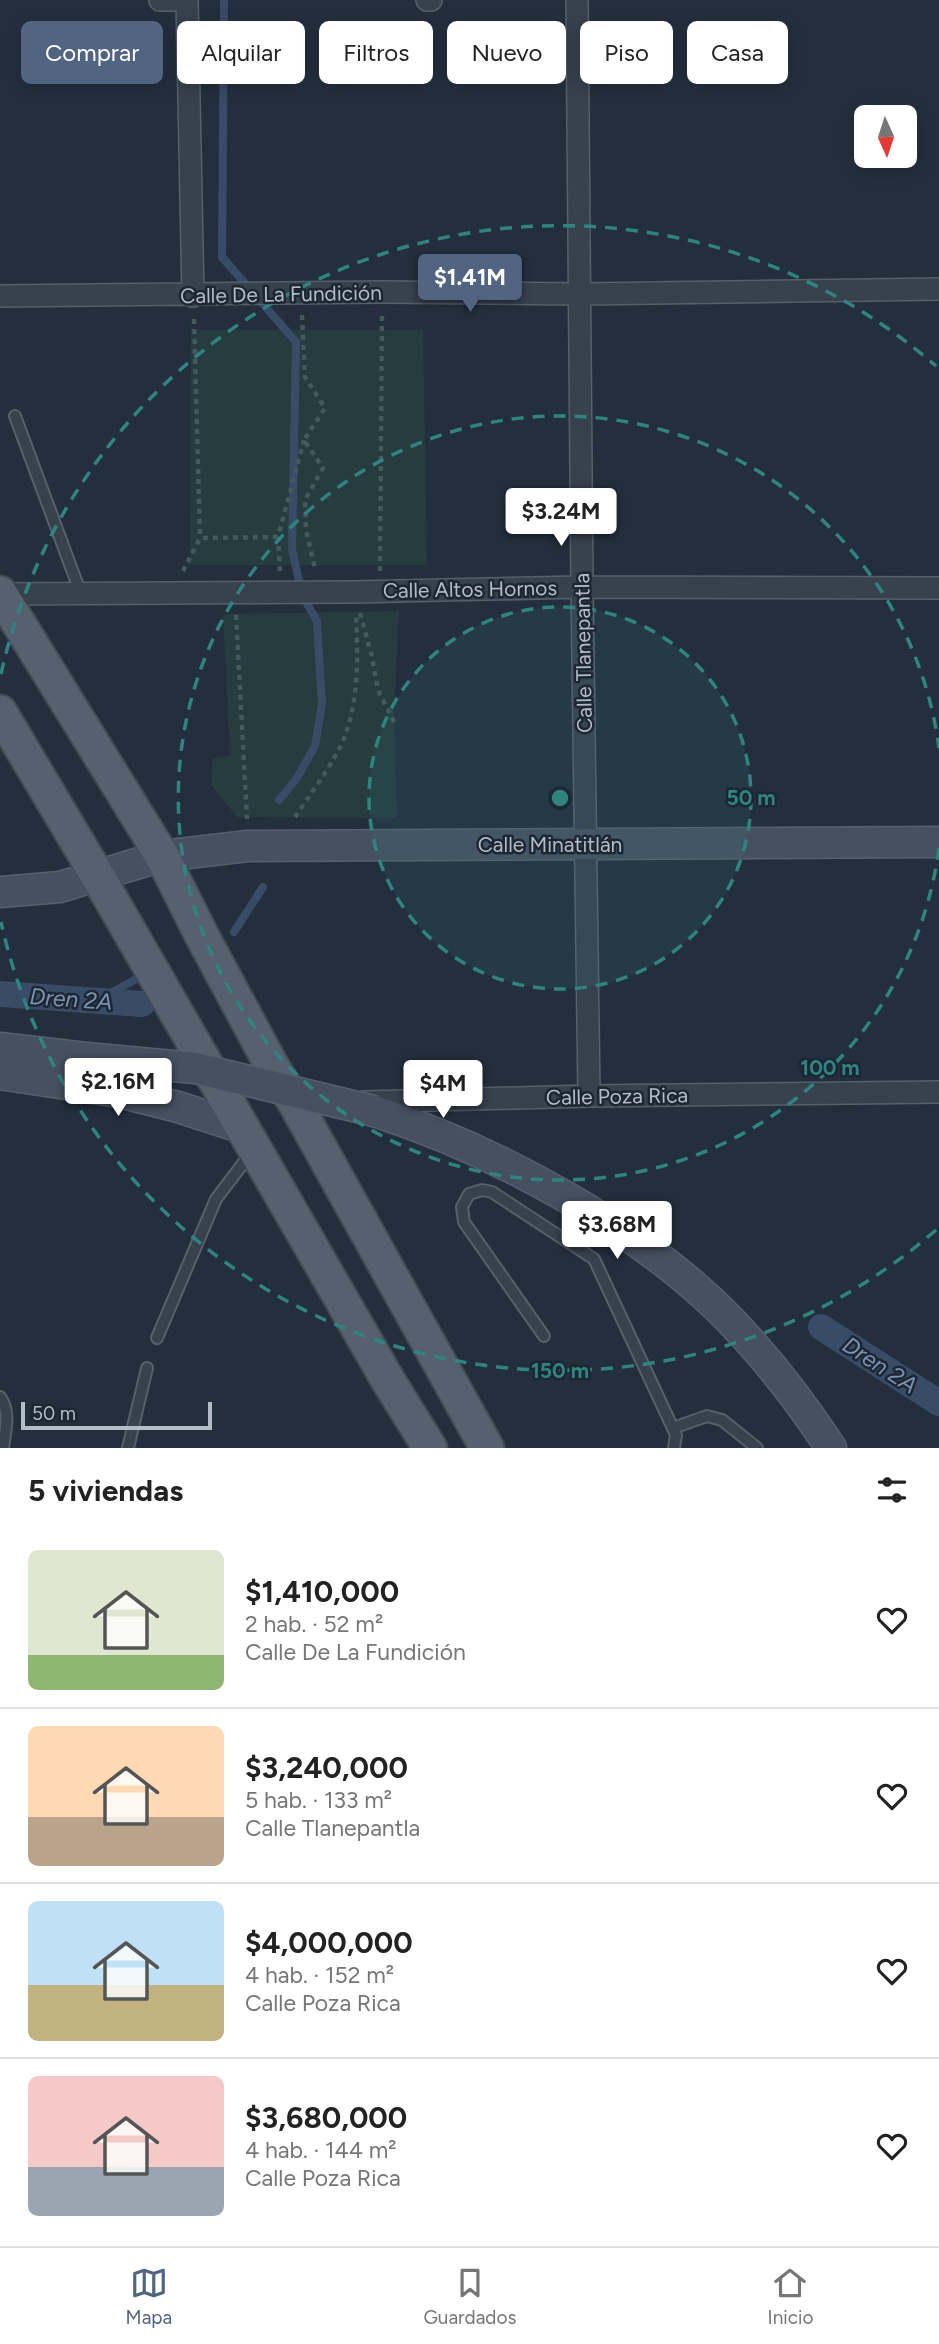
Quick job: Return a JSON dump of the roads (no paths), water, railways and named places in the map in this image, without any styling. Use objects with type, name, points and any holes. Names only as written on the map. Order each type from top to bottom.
[{"type":"main road","points":[[0,594],[162,856],[274,1068],[487,1448]]},
{"type":"main road","points":[[0,712],[389,1382],[430,1448]]},
{"type":"main road","name":"Calle Minatitlán","points":[[0,892],[60,887],[162,856],[248,846],[939,842]]},
{"type":"main road","points":[[0,1048],[195,1068],[374,1111],[503,1163],[596,1217],[664,1261],[728,1318],[797,1396],[831,1448]]},
{"type":"main road","points":[[0,1074],[119,1092],[178,1107],[249,1138]]},
{"type":"street","points":[[160,0],[187,0],[193,296]]},
{"type":"street","name":"Calle Tlanepantla","points":[[577,0],[589,1096]]},
{"type":"street","name":"Calle De La Fundición","points":[[0,296],[383,292],[581,294],[939,289]]},
{"type":"street","name":"Calle Altos Hornos","points":[[0,594],[380,592],[582,587],[939,588]]},
{"type":"street","name":"Calle Poza Rica","points":[[295,1103],[939,1091]]},
{"type":"lane","points":[[15,416],[81,594]]},
{"type":"lane","points":[[157,1338],[216,1199],[249,1138]]},
{"type":"lane","points":[[544,1336],[464,1222],[463,1207],[469,1194],[482,1189],[492,1192],[594,1259],[673,1428],[677,1441],[674,1448]]},
{"type":"lane","points":[[128,1448],[147,1368]]},
{"type":"lane","points":[[0,1397],[7,1414],[3,1448]]},
{"type":"lane","points":[[673,1428],[707,1416],[723,1420],[757,1448]]},
{"type":"waterway","points":[[224,0],[222,257],[296,342],[292,549],[302,595],[317,621],[322,705],[315,746],[297,778],[279,800]]},
{"type":"waterway","points":[[234,932],[263,887]]},
{"type":"waterway","points":[[98,1000],[136,979]]},
{"type":"waterway","name":"Dren 2A","points":[[0,994],[142,1004]]},
{"type":"waterway","name":"Dren 2A","points":[[821,1327],[939,1403]]}]
